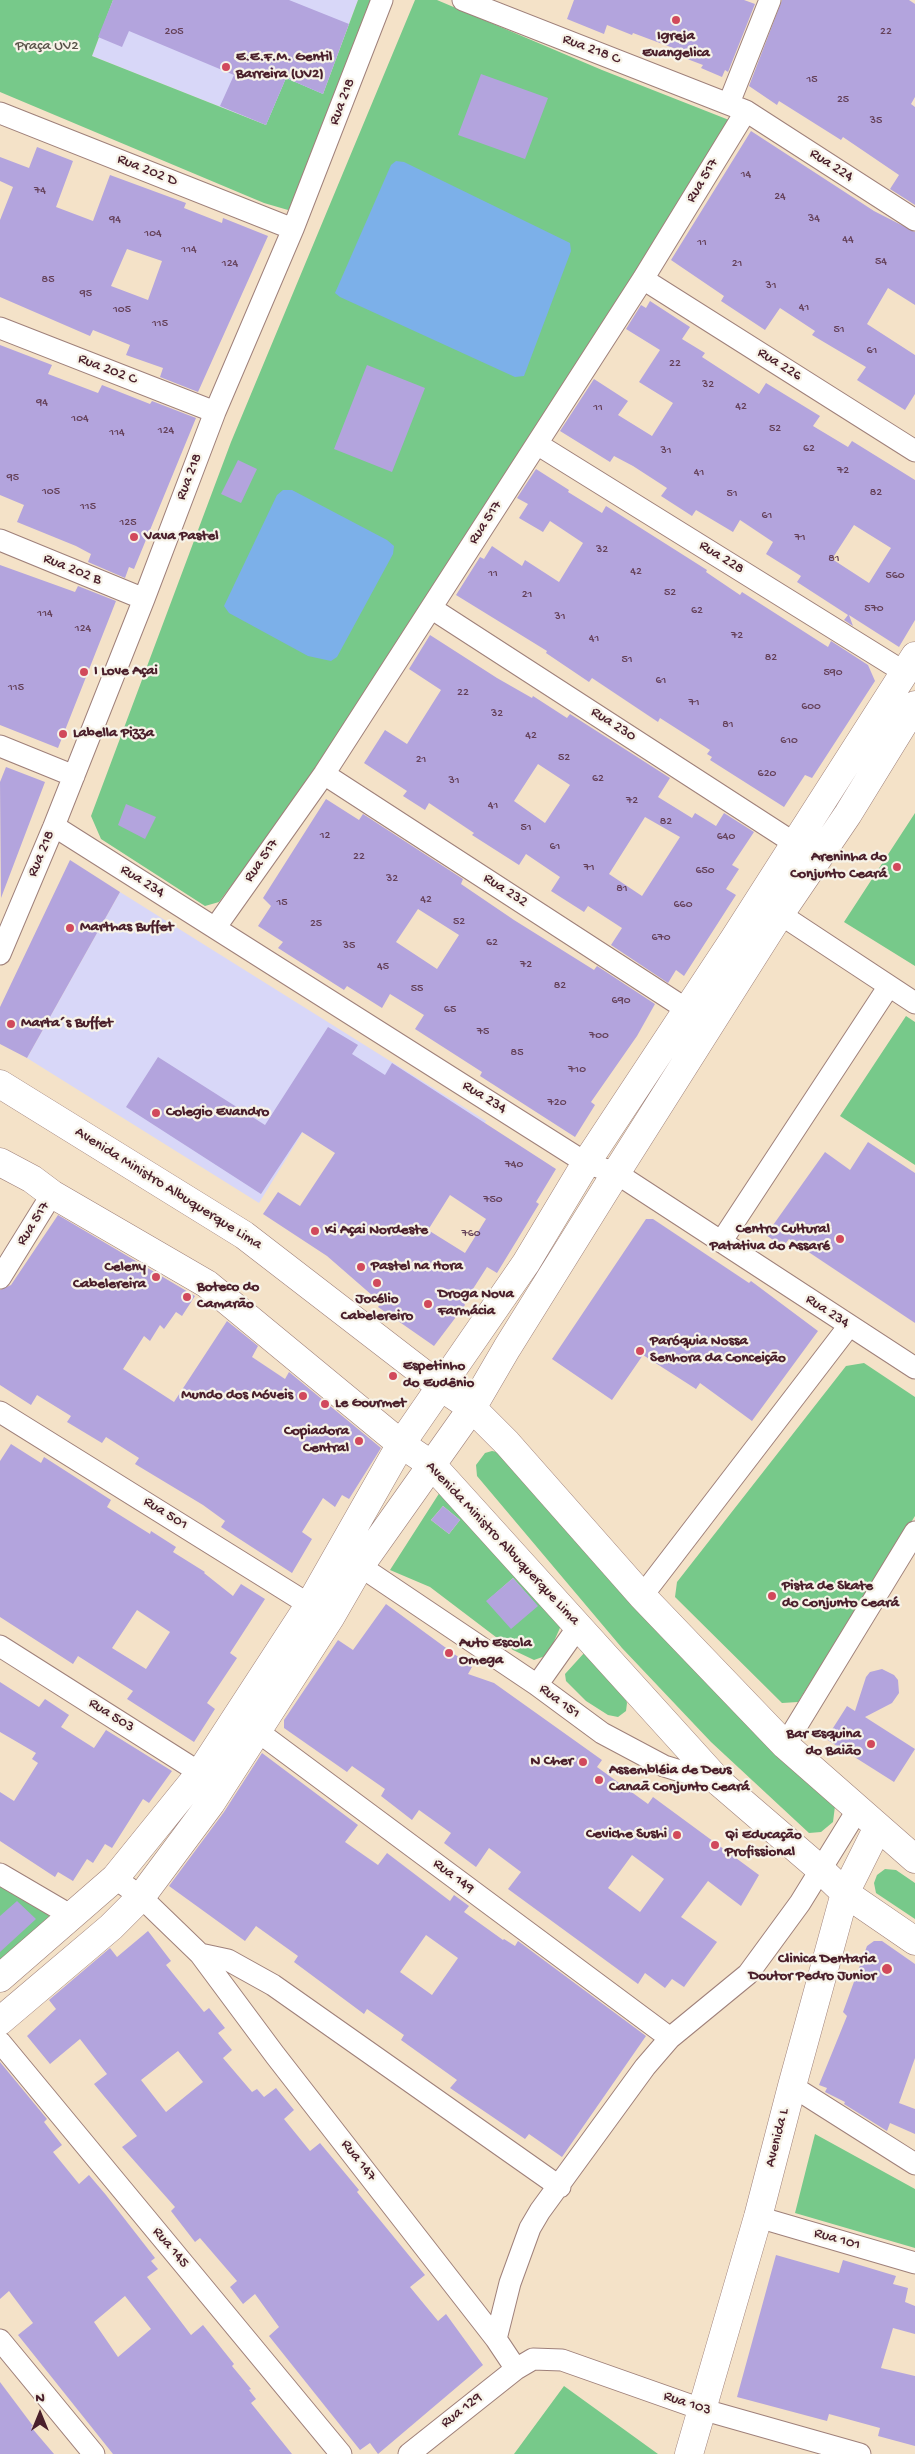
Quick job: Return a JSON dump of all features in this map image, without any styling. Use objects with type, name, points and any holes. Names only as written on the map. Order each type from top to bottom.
[{"type":"street","name":"Rua 218","points":[[0,954],[74,776],[215,412],[293,230],[382,0]]},
{"type":"street","name":"Rua 218 C","points":[[463,0],[738,107]]},
{"type":"street","name":"Rua 517","points":[[215,928],[324,774],[643,279],[738,107],[770,0]]},
{"type":"street","name":"Rua 224","points":[[738,107],[915,220]]},
{"type":"street","name":"Rua 202 D","points":[[0,113],[293,230]]},
{"type":"street","name":"Rua 226","points":[[643,279],[915,451]]},
{"type":"street","name":"Rua 202 C","points":[[0,328],[215,412]]},
{"type":"street","name":"Rua 228","points":[[537,444],[910,664]]},
{"type":"street","name":"Rua 202 B","points":[[0,540],[144,599]]},
{"type":"street","name":"Rua 230","points":[[431,608],[794,843]]},
{"type":"street","points":[[0,2021],[111,1927],[141,1897],[246,1724],[320,1611],[402,1444],[526,1262],[586,1163],[734,939],[910,664]]},
{"type":"street","points":[[320,1611],[360,1566],[472,1408],[506,1348],[616,1173],[780,914],[848,814],[915,705]]},
{"type":"street","points":[[0,746],[74,776]]},
{"type":"street","name":"Rua 232","points":[[324,774],[686,1009]]},
{"type":"street","name":"Rua 234","points":[[54,826],[586,1163],[616,1173],[915,1368]]},
{"type":"street","points":[[780,914],[915,1002]]},
{"type":"street","points":[[734,939],[756,953]]},
{"type":"street","points":[[721,1242],[888,986]]},
{"type":"street","name":"Avenida Ministro Albuquerque Lima","points":[[0,1084],[244,1235],[441,1387],[472,1408],[506,1443],[642,1596],[785,1745],[915,1859]]},
{"type":"street","name":"Avenida Ministro Albuquerque Lima","points":[[0,1162],[32,1179],[52,1194],[207,1284],[402,1444],[432,1465],[720,1783],[820,1869],[845,1893],[915,1941]]},
{"type":"street","name":"Rua 517","points":[[0,1278],[52,1194]]},
{"type":"street","points":[[526,1262],[551,1279]]},
{"type":"street","points":[[642,1596],[850,1326]]},
{"type":"street","name":"Rua 501","points":[[0,1412],[320,1611]]},
{"type":"street","points":[[785,1745],[915,1532]]},
{"type":"street","name":"Rua 151","points":[[360,1566],[537,1685],[602,1733],[664,1766],[720,1783]]},
{"type":"street","points":[[537,1685],[578,1627]]},
{"type":"street","name":"Rua 503","points":[[0,1646],[211,1780]]},
{"type":"street","name":"Rua 149","points":[[246,1724],[670,2038]]},
{"type":"street","points":[[1,1975],[115,1878],[211,1780]]},
{"type":"street","points":[[496,2338],[510,2283],[530,2228],[645,2067],[670,2038],[748,1974],[800,1903],[858,1809]]},
{"type":"street","name":"Avenida L","points":[[688,2454],[758,2217],[845,1893],[878,1827]]},
{"type":"street","points":[[0,1874],[70,1915]]},
{"type":"street","name":"Rua 147","points":[[115,1878],[141,1897],[200,1954],[496,2338],[516,2369]]},
{"type":"street","points":[[200,1954],[228,1960],[273,1986],[560,2188]]},
{"type":"street","name":"Rua 145","points":[[0,2042],[341,2454]]},
{"type":"street","points":[[792,2086],[915,2164]]},
{"type":"street","name":"Rua 101","points":[[758,2217],[915,2263]]},
{"type":"street","points":[[0,2340],[94,2454]]},
{"type":"street","name":"Rua 103","points":[[516,2369],[534,2359],[562,2360],[700,2410],[860,2454]]},
{"type":"street","name":"Rua 129","points":[[409,2454],[516,2369]]},
{"type":"shaded area","name":"E.E.F.M. Gentil Barreira (UV2)","points":[[113,0],[358,0],[323,94],[266,125],[92,56]]},
{"type":"shaded area","points":[[120,892],[486,1121],[446,1188],[318,1107],[259,1203],[27,1058]]},
{"type":"green space","name":"Praça UV2","points":[[0,0],[113,0],[92,56],[266,125],[286,78],[323,94],[358,0],[380,0],[301,199],[288,210],[264,203],[0,92]]},
{"type":"green space","points":[[415,0],[437,0],[602,70],[729,120],[732,129],[344,736],[219,902],[205,906],[101,839],[91,816],[231,442]]},
{"type":"green space","name":"Areninha do Conjunto Ceará","points":[[915,813],[915,966],[844,922]]},
{"type":"green space","points":[[906,1016],[915,1022],[915,1165],[840,1116]]},
{"type":"green space","points":[[864,1363],[915,1397],[915,1516],[798,1702],[782,1703],[675,1597],[677,1582],[846,1366]]},
{"type":"green space","points":[[492,1451],[502,1453],[835,1806],[833,1822],[821,1832],[809,1833],[711,1742],[622,1648],[477,1476],[476,1465],[485,1453]]},
{"type":"green space","points":[[440,1492],[563,1621],[548,1655],[534,1660],[513,1650],[430,1587],[390,1570]],"holes":[[[443,1506],[460,1520],[449,1534],[431,1520]],[[513,1578],[537,1606],[487,1601]]]},
{"type":"green space","points":[[585,1652],[624,1693],[627,1703],[626,1711],[618,1717],[608,1715],[586,1701],[566,1681],[565,1674]]},
{"type":"green space","points":[[885,1869],[896,1870],[915,1883],[915,1919],[876,1893],[874,1883],[877,1875]]},
{"type":"green space","points":[[0,1882],[51,1917],[0,1961]]},
{"type":"green space","points":[[815,2134],[915,2189],[915,2248],[795,2213]]},
{"type":"green space","points":[[564,2386],[658,2454],[514,2454]]},
{"type":"water","points":[[396,161],[404,162],[570,243],[571,251],[524,376],[515,377],[340,297],[335,293],[391,165]]},
{"type":"water","points":[[283,490],[292,490],[387,540],[394,546],[393,554],[337,657],[331,661],[308,656],[229,613],[224,606],[277,495]]},
{"type":"building","name":"E.E.F.M. Gentil Barreira (UV2)","points":[[113,0],[289,0],[349,24],[323,94],[286,78],[266,125],[220,106],[234,75],[129,31],[122,47],[98,37]]},
{"type":"building","points":[[574,0],[744,0],[755,4],[728,72],[725,70],[722,77],[701,68],[703,65],[682,57],[684,52],[607,25],[604,34],[567,19]]},
{"type":"building","points":[[782,0],[909,0],[915,4],[915,97],[911,104],[915,107],[915,205],[890,189],[899,175],[843,137],[841,140],[779,101],[777,105],[749,86]]},
{"type":"building","points":[[481,74],[548,98],[525,159],[458,135]]},
{"type":"building","points":[[751,131],[874,211],[915,232],[915,305],[888,288],[867,324],[915,355],[915,394],[905,410],[857,380],[866,367],[812,335],[815,331],[780,308],[765,330],[721,301],[724,296],[671,260]]},
{"type":"building","points":[[37,147],[73,161],[56,207],[93,221],[110,175],[186,203],[184,208],[222,223],[223,218],[268,236],[198,392],[160,377],[163,368],[126,355],[130,345],[93,330],[90,336],[0,297],[0,220],[13,187],[0,181],[0,157],[29,168]],"holes":[[[127,249],[162,261],[148,300],[111,286]]]},
{"type":"building","points":[[650,301],[690,327],[682,339],[705,353],[702,357],[759,394],[766,383],[820,416],[813,426],[848,447],[852,441],[915,480],[915,620],[899,647],[849,615],[853,626],[844,620],[848,615],[797,582],[801,576],[766,554],[773,542],[740,520],[733,532],[696,510],[692,516],[661,496],[667,488],[633,466],[614,456],[610,462],[560,431],[594,379],[628,401],[618,415],[652,436],[673,403],[639,382],[660,350],[626,329],[641,305],[646,308]],"holes":[[[854,525],[891,548],[869,583],[832,559]]]},
{"type":"building","points":[[0,345],[52,365],[48,374],[98,393],[102,385],[150,404],[152,401],[196,418],[134,569],[129,567],[125,578],[88,562],[91,554],[76,546],[17,522],[24,505],[0,495]]},
{"type":"building","points":[[367,365],[425,388],[392,472],[334,449]]},
{"type":"building","points":[[238,460],[257,469],[241,503],[221,494]]},
{"type":"building","points":[[536,469],[602,513],[606,506],[707,570],[706,572],[740,595],[742,592],[828,647],[831,641],[868,665],[875,681],[812,778],[805,775],[784,807],[710,760],[712,757],[707,754],[710,750],[660,718],[658,722],[592,678],[589,682],[546,653],[547,651],[456,595],[480,557],[484,559],[492,546],[522,566],[525,560],[559,582],[583,543],[550,521],[543,532],[519,518],[528,504],[517,498]]},
{"type":"building","points":[[0,565],[75,592],[78,586],[116,601],[58,748],[0,725]]},
{"type":"building","points":[[430,635],[497,678],[532,698],[533,696],[567,718],[570,714],[670,778],[658,797],[692,818],[695,813],[716,826],[724,813],[754,832],[732,865],[739,869],[726,889],[736,895],[684,976],[676,970],[668,983],[611,945],[622,928],[588,906],[584,912],[551,891],[560,877],[526,854],[519,865],[472,835],[474,833],[429,803],[425,810],[403,796],[407,791],[364,763],[385,730],[407,744],[441,690],[409,669]],"holes":[[[538,764],[570,785],[545,823],[514,801]],[[645,817],[680,837],[642,896],[609,874]]]},
{"type":"building","points":[[6,767],[45,782],[1,898],[0,782]]},
{"type":"building","points":[[326,799],[359,820],[363,814],[463,879],[461,884],[514,920],[594,970],[597,966],[655,1004],[637,1036],[591,1102],[595,1105],[575,1137],[480,1076],[482,1072],[415,1029],[424,1015],[390,994],[382,1008],[347,986],[344,990],[278,948],[283,942],[258,926],[271,906],[263,898]],"holes":[[[418,909],[459,935],[437,969],[396,942]]]},
{"type":"building","points":[[126,804],[156,817],[145,839],[118,825]]},
{"type":"building","name":"Marthas Buffet","points":[[70,860],[120,892],[27,1058],[0,1044],[0,1007]]},
{"type":"building","points":[[328,1027],[358,1045],[352,1054],[385,1075],[392,1063],[556,1169],[536,1202],[539,1204],[497,1273],[487,1267],[464,1303],[465,1305],[434,1346],[378,1307],[381,1303],[327,1256],[263,1214],[278,1192],[300,1206],[335,1153],[302,1132],[261,1194],[126,1107],[158,1057],[265,1125]],"holes":[[[450,1195],[486,1219],[465,1253],[428,1230]]]},
{"type":"building","name":"Centro Cultural Patativa do Assaré","points":[[868,1142],[915,1173],[915,1323],[789,1239],[783,1247],[766,1235],[825,1152],[850,1170]]},
{"type":"building","points":[[58,1215],[195,1296],[182,1316],[176,1312],[164,1329],[160,1325],[150,1341],[144,1336],[123,1369],[174,1402],[227,1321],[258,1346],[252,1357],[285,1379],[289,1372],[381,1448],[349,1499],[342,1495],[335,1507],[323,1498],[302,1532],[312,1539],[292,1573],[221,1527],[225,1521],[203,1505],[135,1464],[139,1458],[106,1437],[102,1443],[67,1422],[71,1416],[37,1395],[31,1405],[0,1385],[0,1290],[11,1285]]},
{"type":"building","points":[[646,1219],[653,1219],[749,1283],[751,1281],[818,1331],[752,1421],[700,1383],[696,1389],[643,1355],[612,1400],[552,1359]]},
{"type":"building","points":[[11,1444],[41,1463],[44,1457],[111,1500],[107,1507],[150,1534],[151,1531],[176,1547],[173,1552],[205,1572],[233,1596],[241,1584],[265,1599],[230,1653],[237,1658],[207,1703],[215,1709],[194,1742],[127,1699],[133,1691],[78,1656],[73,1664],[0,1617],[0,1461]],"holes":[[[137,1610],[170,1632],[146,1669],[112,1648]]]},
{"type":"building","points":[[443,1506],[460,1520],[449,1534],[431,1520]]},
{"type":"building","points":[[513,1578],[538,1606],[511,1629],[486,1601]]},
{"type":"building","points":[[386,1604],[472,1667],[468,1674],[494,1683],[602,1760],[597,1767],[648,1804],[653,1797],[759,1875],[741,1906],[708,1881],[681,1917],[717,1942],[684,1987],[672,1979],[665,1988],[645,1973],[638,1984],[508,1889],[521,1872],[489,1848],[476,1867],[444,1843],[451,1833],[419,1810],[412,1820],[381,1796],[385,1789],[352,1766],[347,1772],[284,1728],[284,1720],[338,1640],[353,1650]],"holes":[[[632,1855],[664,1879],[640,1912],[608,1888]]]},
{"type":"building","name":"Bar Esquina do Baião","points":[[882,1669],[894,1675],[898,1680],[899,1693],[892,1703],[865,1717],[915,1749],[894,1782],[826,1739],[847,1706],[855,1711],[866,1677],[870,1672]]},
{"type":"building","points":[[0,1682],[39,1707],[45,1699],[69,1715],[61,1727],[94,1748],[106,1730],[172,1771],[149,1803],[143,1799],[112,1848],[105,1844],[93,1863],[87,1859],[73,1881],[58,1872],[55,1877],[0,1841],[0,1792],[14,1801],[38,1763],[32,1759],[36,1753],[0,1732]]},
{"type":"building","points":[[262,1753],[358,1825],[345,1842],[378,1865],[387,1853],[450,1901],[454,1895],[469,1906],[464,1912],[503,1940],[515,1946],[518,1941],[646,2036],[562,2157],[529,2134],[525,2139],[450,2088],[457,2080],[401,2040],[404,2035],[367,2009],[364,2014],[294,1962],[298,1956],[256,1926],[245,1941],[169,1886],[224,1812]],"holes":[[[426,1935],[458,1958],[432,1995],[400,1972]]]},
{"type":"building","points":[[17,1901],[36,1919],[0,1952],[0,1916]]},
{"type":"building","points":[[148,1931],[171,1961],[166,1965],[204,2012],[209,2008],[225,2028],[218,2033],[232,2050],[223,2058],[252,2092],[257,2089],[264,2097],[276,2088],[294,2110],[284,2119],[310,2151],[320,2143],[359,2190],[357,2192],[425,2275],[410,2287],[438,2321],[446,2314],[483,2365],[378,2454],[370,2443],[360,2450],[269,2336],[279,2327],[255,2294],[243,2304],[230,2287],[237,2281],[200,2238],[195,2242],[171,2211],[175,2207],[122,2147],[137,2136],[94,2084],[107,2074],[80,2039],[50,2064],[27,2036],[56,2009],[49,2000],[110,1948],[117,1957]],"holes":[[[178,2051],[203,2082],[166,2112],[141,2080]]]},
{"type":"building","points":[[874,1941],[882,1941],[915,1964],[915,2058],[899,2103],[915,2109],[915,2134],[890,2123],[887,2131],[844,2104],[845,2102],[825,2092],[827,2088],[819,2085],[847,2016],[843,2012],[867,1946]]},
{"type":"building","points":[[0,2062],[47,2119],[44,2122],[62,2145],[53,2152],[79,2184],[89,2175],[106,2195],[155,2258],[151,2261],[158,2269],[147,2277],[191,2335],[203,2325],[251,2389],[249,2390],[256,2399],[251,2403],[292,2454],[113,2454],[18,2335],[33,2323],[9,2291],[0,2299]],"holes":[[[125,2296],[151,2329],[118,2357],[94,2322]]]},
{"type":"building","points":[[776,2255],[839,2273],[843,2260],[896,2276],[893,2284],[908,2288],[905,2302],[915,2306],[915,2334],[893,2328],[881,2368],[915,2376],[915,2446],[878,2436],[880,2428],[829,2414],[827,2421],[737,2397]]},
{"type":"building","points":[[0,2382],[33,2426],[31,2427],[54,2454],[0,2454]]},
{"type":"place","name":"Igreja Evangelica","points":[[676,20]]},
{"type":"place","name":"E.E.F.M. Gentil Barreira (UV2)","points":[[226,67]]},
{"type":"place","name":"Vava Pastel","points":[[134,537]]},
{"type":"place","name":"I Love Açai","points":[[84,672]]},
{"type":"place","name":"Labella Pizza","points":[[63,734]]},
{"type":"place","name":"Areninha do Conjunto Ceará","points":[[897,867]]},
{"type":"place","name":"Marthas Buffet","points":[[70,928]]},
{"type":"place","name":"Marta´s Buffet","points":[[11,1024]]},
{"type":"place","name":"Colegio Evandro","points":[[156,1113]]},
{"type":"place","name":"Ki Açai Nordeste","points":[[315,1231]]},
{"type":"place","name":"Centro Cultural Patativa do Assaré","points":[[840,1239]]},
{"type":"place","name":"Pastel na Hora","points":[[361,1267]]},
{"type":"place","name":"Celeny Cabelereira","points":[[156,1277]]},
{"type":"place","name":"Jocélio Cabelereiro","points":[[377,1283]]},
{"type":"place","name":"Boteco do Camarão","points":[[187,1297]]},
{"type":"place","name":"Droga Nova Farmácia","points":[[428,1304]]},
{"type":"place","name":"Paróquia Nossa Senhora da Conceição","points":[[640,1351]]},
{"type":"place","name":"Espetinho do Eudênio","points":[[393,1376]]},
{"type":"place","name":"Mundo dos Móveis","points":[[303,1396]]},
{"type":"place","name":"Le Gourmet","points":[[325,1404]]},
{"type":"place","name":"Copiadora Central","points":[[359,1441]]},
{"type":"place","name":"Pista de Skate do Conjunto Ceará","points":[[772,1596]]},
{"type":"place","name":"Auto Escola Omega","points":[[449,1653]]},
{"type":"place","name":"Bar Esquina do Baião","points":[[871,1744]]},
{"type":"place","name":"N Cher","points":[[583,1762]]},
{"type":"place","name":"Assembléia de Deus Canaã Conjunto Ceará","points":[[599,1780]]},
{"type":"place","name":"Ceviche Sushi","points":[[677,1835]]},
{"type":"place","name":"Qi Educação Profissional","points":[[715,1845]]},
{"type":"place","name":"Clinica Dentaria Doutor Pedro Junior","points":[[887,1969]]}]
